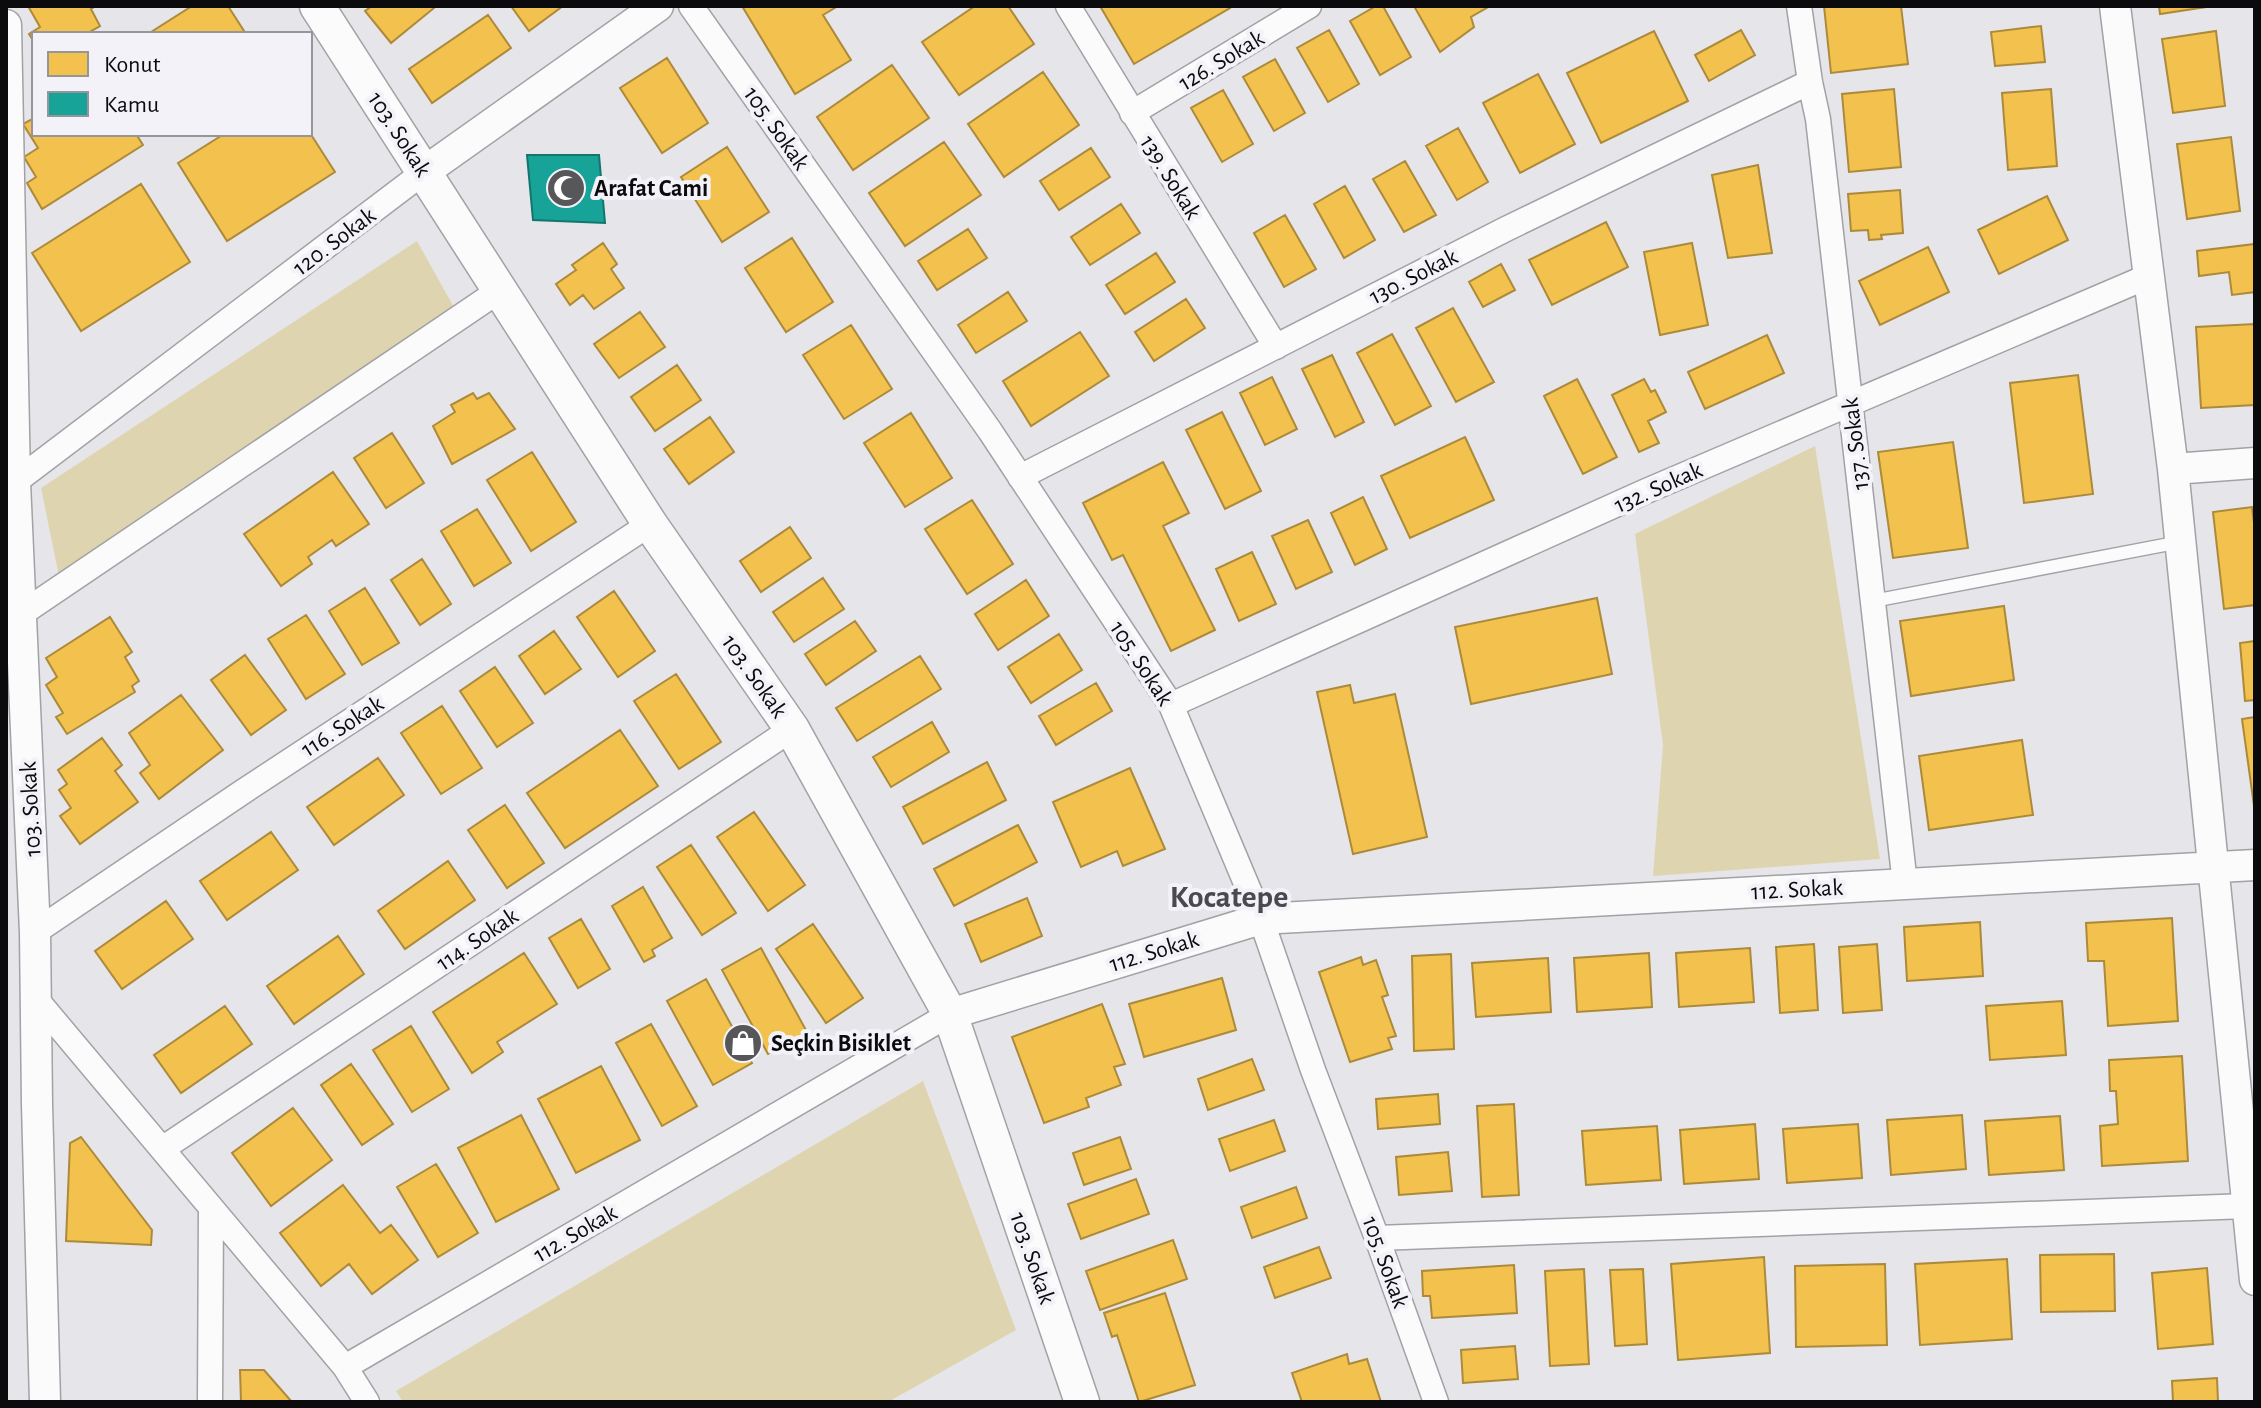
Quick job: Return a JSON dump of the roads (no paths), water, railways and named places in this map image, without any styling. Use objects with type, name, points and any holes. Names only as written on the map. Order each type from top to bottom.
[{"type":"main road","name":"103. Sokak","points":[[317,6],[650,524],[792,729],[950,1014],[1082,1402]]},
{"type":"street","name":"120. Sokak","points":[[15,482],[424,172],[658,6]]},
{"type":"street","name":"105. Sokak","points":[[691,6],[1020,477],[1171,705],[1261,919],[1313,1070],[1436,1402]]},
{"type":"street","name":"139. Sokak","points":[[1068,6],[1276,347]]},
{"type":"street","name":"126. Sokak","points":[[1132,113],[1309,6]]},
{"type":"street","name":"137. Sokak","points":[[1799,6],[1818,119],[1905,884]]},
{"type":"street","points":[[2115,6],[2173,469],[2255,1280]]},
{"type":"street","name":"103. Sokak","points":[[6,25],[15,482],[35,932],[45,1402]]},
{"type":"street","name":"130. Sokak","points":[[1020,477],[1506,229],[1810,82]]},
{"type":"street","name":"132. Sokak","points":[[1171,705],[1644,492],[2149,276]]},
{"type":"street","points":[[21,614],[500,290]]},
{"type":"street","points":[[2173,469],[2255,463]]},
{"type":"street","name":"116. Sokak","points":[[35,932],[650,524]]},
{"type":"street","name":"114. Sokak","points":[[162,1149],[792,729]]},
{"type":"street","name":"112. Sokak","points":[[345,1367],[950,1014],[1261,919],[2255,865]]},
{"type":"street","points":[[36,999],[345,1367],[367,1402]]},
{"type":"street","points":[[1377,1238],[2247,1206]]},
{"type":"street","points":[[210,1402],[211,1208]]},
{"type":"lane","points":[[1873,601],[2180,542]]},
{"type":"place","name":"Arafat Cami","points":[[566,188]]},
{"type":"place","name":"Seçkin Bisiklet","points":[[743,1043]]},
{"type":"district","name":"Kocatepe","points":[[1229,896]]}]
